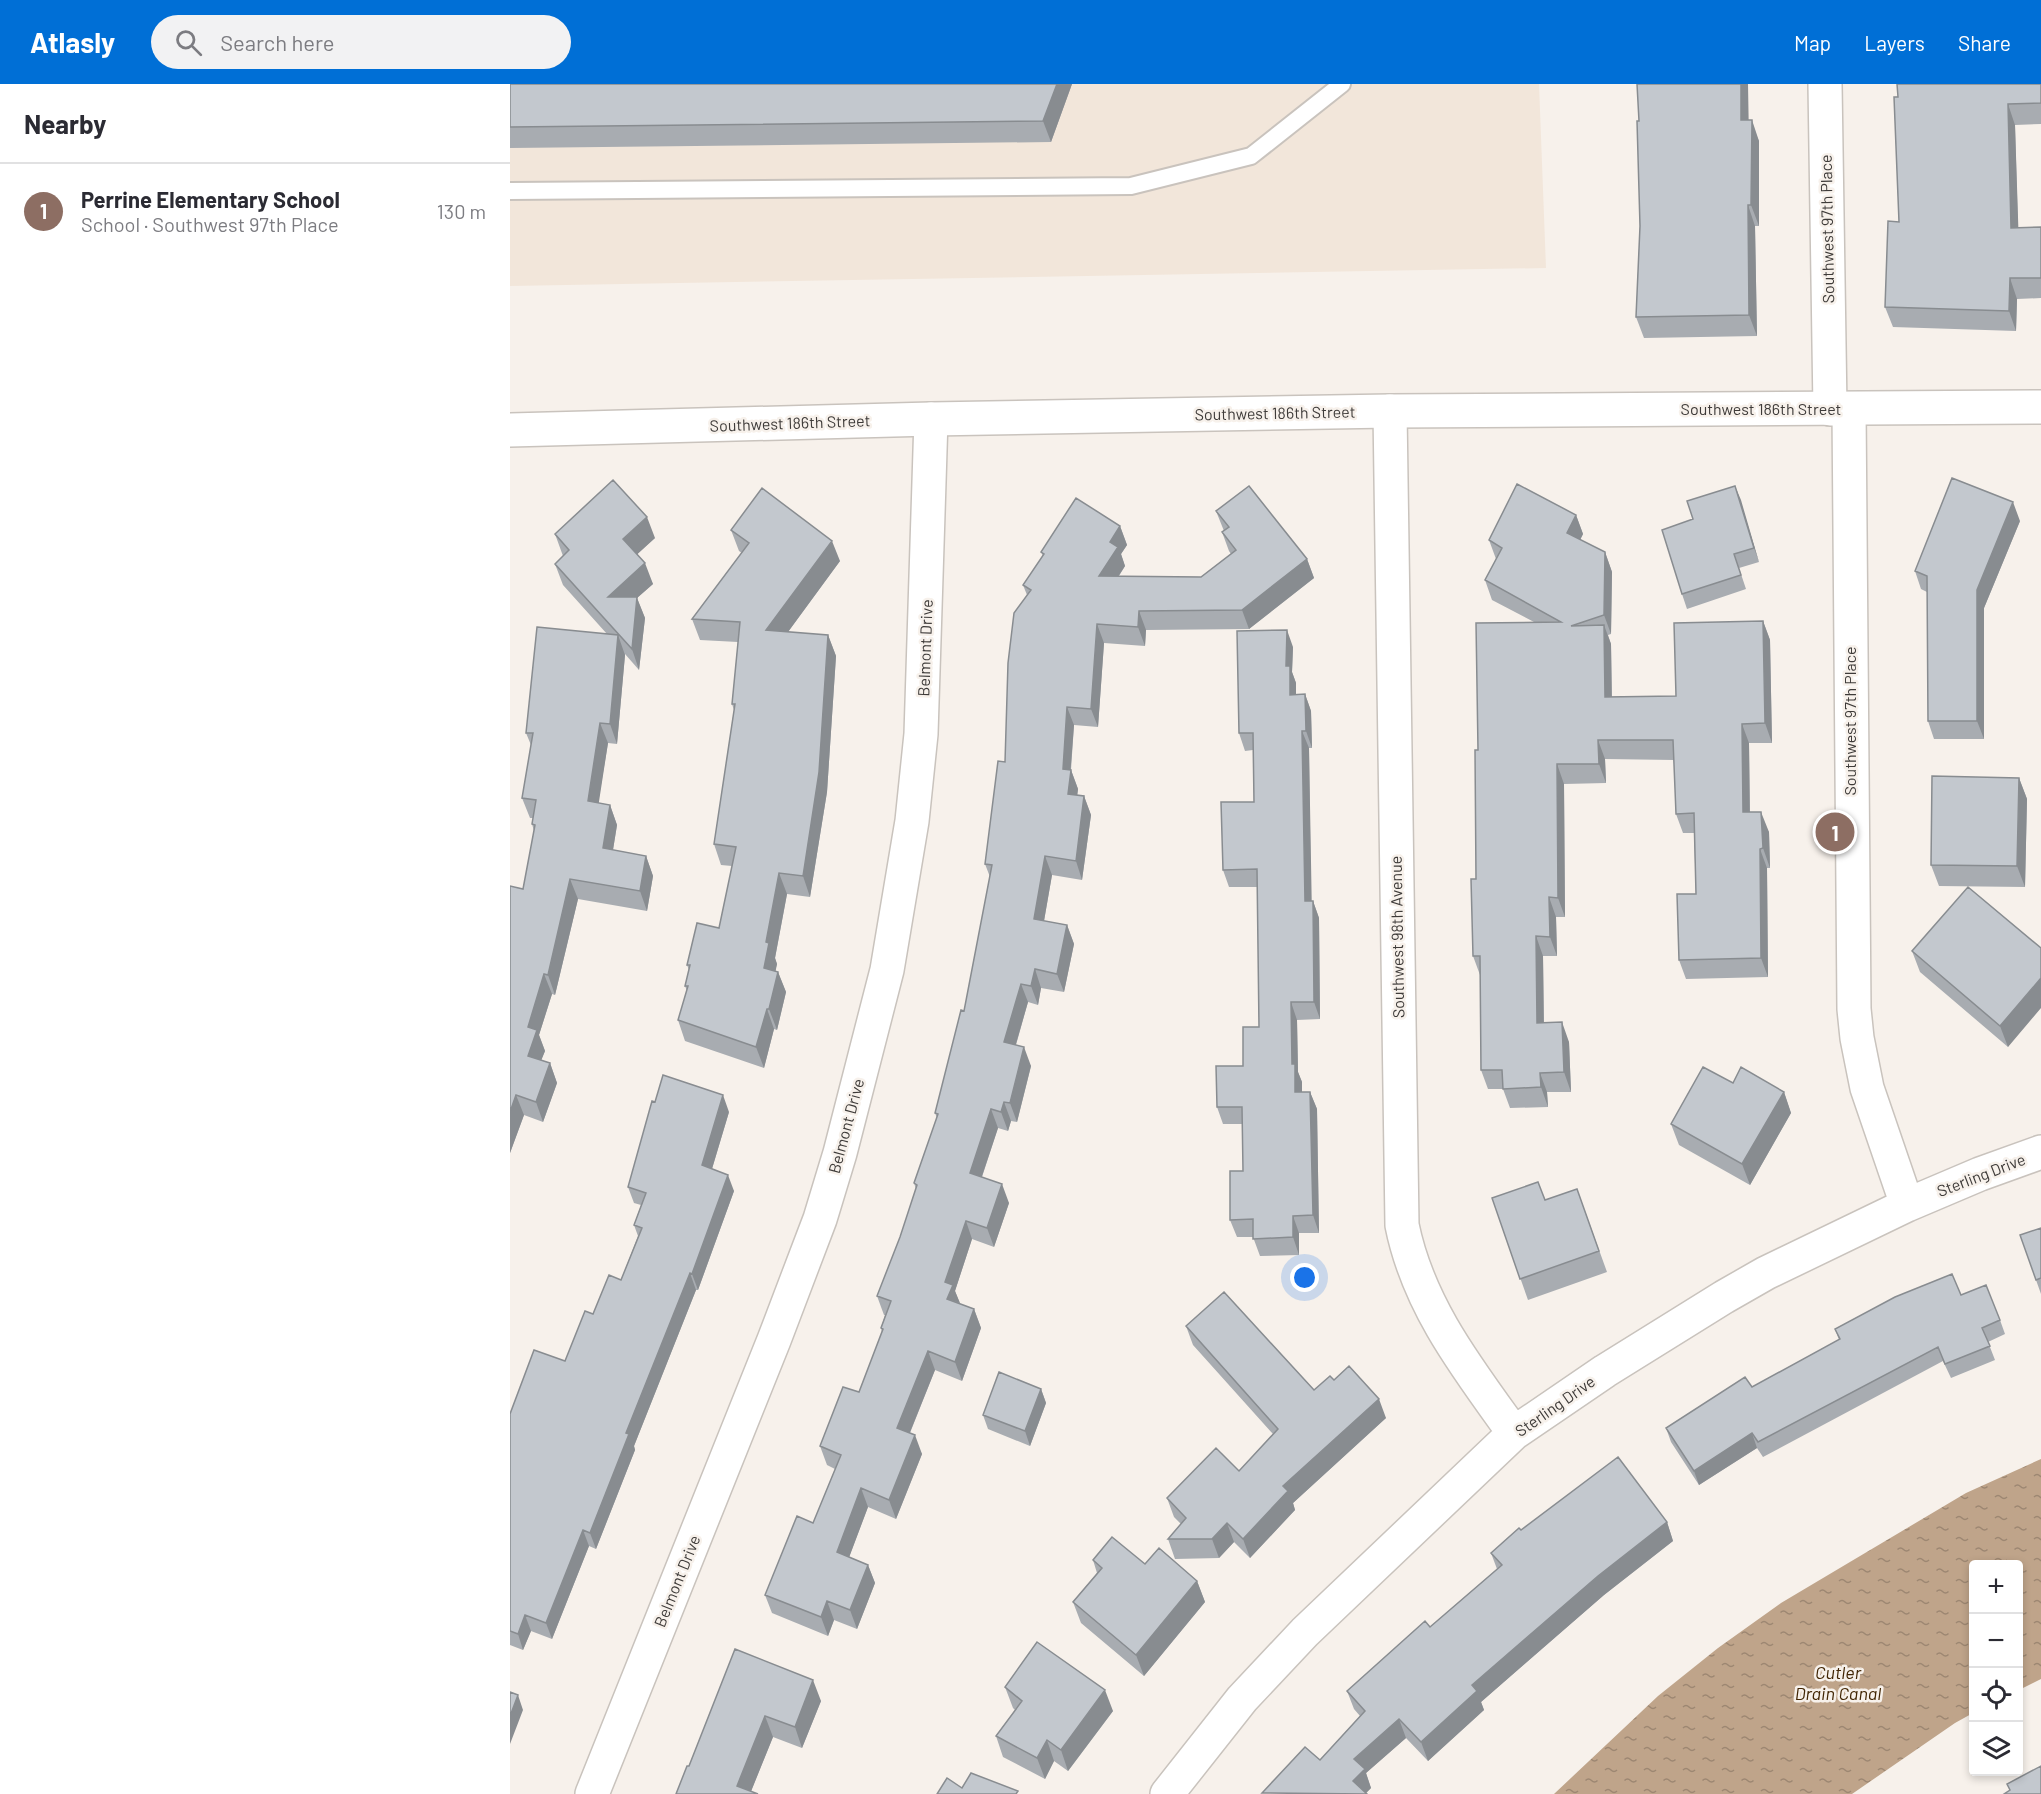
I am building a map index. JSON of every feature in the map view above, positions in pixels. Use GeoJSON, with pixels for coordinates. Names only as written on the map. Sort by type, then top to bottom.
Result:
{"type":"FeatureCollection","features":[{"type":"Feature","properties":{"kind":"street","name":"Southwest 97th Place"},"geometry":{"type":"LineString","coordinates":[[1825,84],[1839,409],[1854,1009],[1867,1088],[1907,1205]]}},
{"type":"Feature","properties":{"kind":"street","name":"Southwest 186th Street"},"geometry":{"type":"LineString","coordinates":[[510,430],[931,419],[1390,411],[2041,407]]}},
{"type":"Feature","properties":{"kind":"street","name":"Southwest 98th Avenue"},"geometry":{"type":"LineString","coordinates":[[1390,411],[1402,1225],[1411,1264],[1433,1312],[1457,1354],[1514,1433]]}},
{"type":"Feature","properties":{"kind":"street","name":"Belmont Drive"},"geometry":{"type":"LineString","coordinates":[[592,1794],[820,1219],[840,1153],[887,970],[912,821],[921,734],[931,419]]}},
{"type":"Feature","properties":{"kind":"street","name":"Sterling Drive"},"geometry":{"type":"LineString","coordinates":[[1167,1794],[1242,1699],[1305,1632],[1514,1433],[1605,1371],[1724,1297],[1824,1244],[1907,1205],[1980,1174],[2041,1152]]}},
{"type":"Feature","properties":{"kind":"lane"},"geometry":{"type":"LineString","coordinates":[[510,191],[1131,186],[1251,156],[1342,84]]}},
{"type":"Feature","properties":{"kind":"shaded area"},"geometry":{"type":"Polygon","coordinates":[[[510,84],[1539,84],[1546,268],[510,286],[510,84]]]}},
{"type":"Feature","properties":{"kind":"water","name":"Cutler Drain Canal"},"geometry":{"type":"Polygon","coordinates":[[[2041,1459],[2041,1679],[2023,1688],[2023,1560],[1969,1560],[1969,1715],[1852,1794],[1554,1794],[1658,1696],[1718,1648],[1781,1603],[1966,1493],[2041,1459]]]}},
{"type":"Feature","properties":{"kind":"building"},"geometry":{"type":"Polygon","coordinates":[[[510,84],[1057,84],[1043,121],[510,127],[510,84]]]}},
{"type":"Feature","properties":{"kind":"building"},"geometry":{"type":"Polygon","coordinates":[[[1637,84],[1741,84],[1741,120],[1752,120],[1751,205],[1748,205],[1749,315],[1636,317],[1640,226],[1637,84]]]}},
{"type":"Feature","properties":{"kind":"building"},"geometry":{"type":"Polygon","coordinates":[[[1897,84],[2041,84],[2041,103],[2008,104],[2011,228],[2041,227],[2041,278],[2010,278],[2009,311],[1885,307],[1888,221],[1899,222],[1894,97],[1898,97],[1897,84]]]}},
{"type":"Feature","properties":{"kind":"building"},"geometry":{"type":"Polygon","coordinates":[[[1952,478],[2013,502],[1977,590],[1977,721],[1928,721],[1927,576],[1915,571],[1952,478]]]}},
{"type":"Feature","properties":{"kind":"building"},"geometry":{"type":"Polygon","coordinates":[[[613,480],[647,517],[623,539],[645,563],[608,597],[637,597],[632,649],[555,564],[569,550],[555,534],[613,480]]]}},
{"type":"Feature","properties":{"kind":"building"},"geometry":{"type":"Polygon","coordinates":[[[1517,484],[1576,515],[1567,533],[1605,552],[1604,615],[1571,626],[1604,625],[1605,697],[1676,696],[1674,623],[1763,621],[1765,723],[1742,724],[1743,812],[1761,812],[1763,848],[1760,849],[1761,958],[1679,960],[1677,894],[1696,894],[1694,813],[1676,814],[1673,740],[1598,740],[1599,764],[1557,764],[1558,898],[1549,897],[1550,937],[1536,936],[1537,1023],[1562,1022],[1564,1072],[1540,1073],[1541,1087],[1503,1089],[1502,1070],[1481,1070],[1480,956],[1473,956],[1471,879],[1476,879],[1475,750],[1478,750],[1476,623],[1561,622],[1485,580],[1502,548],[1489,540],[1517,484]]]}},
{"type":"Feature","properties":{"kind":"building"},"geometry":{"type":"Polygon","coordinates":[[[1249,486],[1307,559],[1242,610],[1139,611],[1138,627],[1097,624],[1091,709],[1067,707],[1063,769],[1071,770],[1068,794],[1084,796],[1076,861],[1045,856],[1034,919],[1067,925],[1057,974],[1035,969],[1031,986],[1021,984],[1004,1042],[1024,1047],[1010,1103],[1004,1102],[1001,1112],[991,1109],[970,1173],[1002,1184],[987,1228],[966,1221],[945,1282],[953,1285],[947,1299],[974,1309],[955,1362],[928,1351],[897,1428],[915,1435],[889,1500],[861,1488],[837,1552],[868,1565],[850,1610],[827,1601],[821,1617],[765,1595],[797,1516],[813,1523],[841,1455],[820,1446],[843,1387],[859,1392],[891,1301],[877,1296],[900,1237],[917,1185],[914,1183],[938,1114],[935,1113],[961,1010],[964,1011],[992,865],[985,864],[998,761],[1005,762],[1008,663],[1014,613],[1031,590],[1023,585],[1044,554],[1041,552],[1076,498],[1120,526],[1110,542],[1118,547],[1099,576],[1201,577],[1236,550],[1222,532],[1229,527],[1216,511],[1249,486]]]}},
{"type":"Feature","properties":{"kind":"building"},"geometry":{"type":"Polygon","coordinates":[[[1735,486],[1754,548],[1734,554],[1741,575],[1682,594],[1662,530],[1693,519],[1687,501],[1735,486]]]}},
{"type":"Feature","properties":{"kind":"building"},"geometry":{"type":"Polygon","coordinates":[[[762,488],[832,541],[766,630],[828,635],[819,772],[803,876],[779,873],[766,942],[769,943],[764,968],[778,972],[756,1047],[678,1020],[688,986],[685,986],[690,965],[687,965],[697,923],[719,928],[736,847],[714,844],[735,704],[732,704],[740,622],[692,619],[749,543],[731,530],[762,488]]]}},
{"type":"Feature","properties":{"kind":"building"},"geometry":{"type":"Polygon","coordinates":[[[537,627],[618,635],[610,724],[600,723],[588,801],[610,805],[603,848],[646,856],[640,891],[570,879],[548,975],[544,974],[528,1027],[537,1030],[528,1056],[550,1063],[536,1102],[516,1095],[510,1112],[510,886],[523,889],[535,825],[532,824],[536,800],[522,798],[533,733],[526,733],[537,627]]]}},
{"type":"Feature","properties":{"kind":"building"},"geometry":{"type":"Polygon","coordinates":[[[1287,630],[1286,666],[1290,666],[1290,695],[1305,694],[1306,731],[1302,731],[1305,901],[1313,901],[1314,1002],[1291,1002],[1295,1092],[1310,1092],[1313,1215],[1293,1216],[1293,1237],[1253,1239],[1253,1219],[1230,1220],[1230,1171],[1243,1171],[1242,1107],[1217,1107],[1216,1066],[1243,1066],[1243,1027],[1259,1027],[1257,869],[1223,870],[1221,802],[1254,802],[1253,733],[1239,733],[1237,631],[1287,630]]]}},
{"type":"Feature","properties":{"kind":"building"},"geometry":{"type":"Polygon","coordinates":[[[1932,776],[2019,778],[2017,866],[1931,865],[1932,776]]]}},
{"type":"Feature","properties":{"kind":"building"},"geometry":{"type":"Polygon","coordinates":[[[1968,887],[2041,948],[2041,978],[2000,1026],[1912,951],[1968,887]]]}},
{"type":"Feature","properties":{"kind":"building"},"geometry":{"type":"Polygon","coordinates":[[[1703,1067],[1733,1083],[1741,1067],[1784,1092],[1742,1164],[1671,1124],[1703,1067]]]}},
{"type":"Feature","properties":{"kind":"building"},"geometry":{"type":"Polygon","coordinates":[[[663,1075],[723,1095],[702,1165],[728,1175],[692,1274],[690,1273],[626,1433],[629,1434],[590,1533],[583,1530],[546,1623],[525,1615],[518,1634],[510,1631],[510,1414],[534,1350],[565,1361],[585,1311],[593,1314],[609,1275],[621,1280],[642,1228],[634,1225],[646,1193],[628,1187],[652,1101],[655,1102],[663,1075]]]}},
{"type":"Feature","properties":{"kind":"building"},"geometry":{"type":"Polygon","coordinates":[[[1538,1182],[1545,1200],[1577,1189],[1599,1251],[1520,1279],[1492,1198],[1538,1182]]]}},
{"type":"Feature","properties":{"kind":"building"},"geometry":{"type":"Polygon","coordinates":[[[2041,1228],[2041,1278],[2036,1280],[2020,1235],[2041,1228]]]}},
{"type":"Feature","properties":{"kind":"building"},"geometry":{"type":"Polygon","coordinates":[[[1952,1274],[1961,1295],[1986,1285],[2000,1320],[1982,1328],[1990,1346],[1945,1364],[1938,1347],[1758,1442],[1752,1433],[1694,1471],[1666,1428],[1745,1377],[1752,1387],[1840,1339],[1835,1329],[1895,1297],[1952,1274]]]}},
{"type":"Feature","properties":{"kind":"building"},"geometry":{"type":"Polygon","coordinates":[[[1224,1292],[1314,1390],[1330,1376],[1334,1380],[1349,1366],[1379,1399],[1283,1486],[1288,1491],[1243,1539],[1227,1523],[1212,1539],[1168,1539],[1186,1518],[1167,1498],[1216,1448],[1239,1471],[1278,1429],[1186,1326],[1224,1292]]]}},
{"type":"Feature","properties":{"kind":"building"},"geometry":{"type":"Polygon","coordinates":[[[999,1372],[1041,1389],[1025,1431],[983,1415],[999,1372]]]}},
{"type":"Feature","properties":{"kind":"building"},"geometry":{"type":"Polygon","coordinates":[[[1618,1457],[1667,1522],[1598,1576],[1472,1685],[1477,1691],[1421,1742],[1399,1719],[1354,1759],[1365,1769],[1353,1781],[1367,1794],[1262,1793],[1305,1747],[1320,1760],[1365,1711],[1347,1691],[1425,1621],[1430,1627],[1502,1565],[1491,1553],[1519,1528],[1521,1530],[1618,1457]]]}},
{"type":"Feature","properties":{"kind":"building"},"geometry":{"type":"Polygon","coordinates":[[[1112,1537],[1145,1564],[1159,1548],[1197,1581],[1136,1655],[1073,1602],[1102,1568],[1093,1560],[1112,1537]]]}},
{"type":"Feature","properties":{"kind":"building"},"geometry":{"type":"Polygon","coordinates":[[[1037,1642],[1105,1690],[1061,1750],[1047,1740],[1037,1758],[996,1736],[1022,1701],[1005,1687],[1037,1642]]]}},
{"type":"Feature","properties":{"kind":"building"},"geometry":{"type":"Polygon","coordinates":[[[735,1649],[813,1680],[795,1727],[765,1716],[737,1786],[758,1794],[676,1794],[687,1766],[689,1766],[735,1649]]]}},
{"type":"Feature","properties":{"kind":"building"},"geometry":{"type":"Polygon","coordinates":[[[510,1692],[518,1695],[510,1716],[510,1692]]]}},
{"type":"Feature","properties":{"kind":"building"},"geometry":{"type":"Polygon","coordinates":[[[2041,1766],[2041,1794],[2004,1794],[2010,1790],[2007,1784],[2041,1766]]]}},
{"type":"Feature","properties":{"kind":"building"},"geometry":{"type":"Polygon","coordinates":[[[971,1773],[1018,1791],[1016,1794],[937,1794],[947,1778],[962,1788],[971,1773]]]}},
{"type":"Feature","properties":{"kind":"place","name":"Perrine Elementary School"},"geometry":{"type":"Point","coordinates":[1835,832]}}]}
